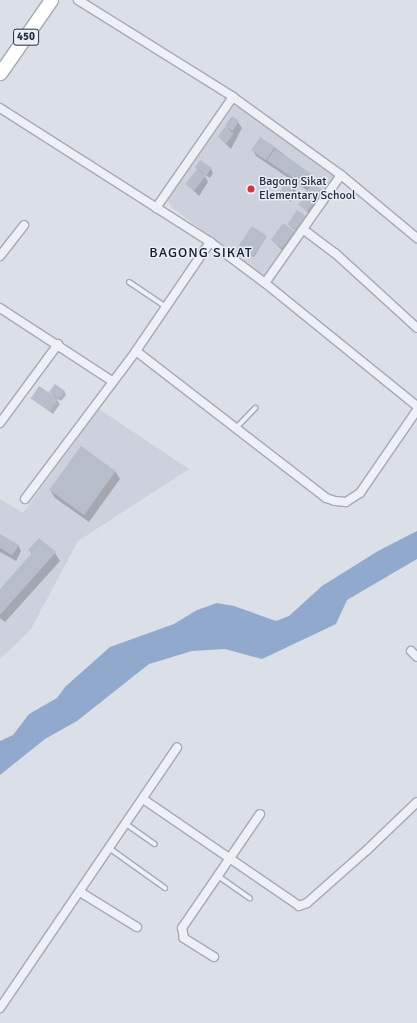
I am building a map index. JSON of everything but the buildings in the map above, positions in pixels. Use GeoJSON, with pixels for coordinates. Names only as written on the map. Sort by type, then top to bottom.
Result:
{"type":"FeatureCollection","features":[{"type":"Feature","properties":{"kind":"main road","name":"450"},"geometry":{"type":"LineString","coordinates":[[0,73],[51,0]]}},
{"type":"Feature","properties":{"kind":"street"},"geometry":{"type":"LineString","coordinates":[[78,0],[233,97],[341,176],[417,238]]}},
{"type":"Feature","properties":{"kind":"street"},"geometry":{"type":"LineString","coordinates":[[156,208],[233,97]]}},
{"type":"Feature","properties":{"kind":"street"},"geometry":{"type":"LineString","coordinates":[[0,108],[210,242],[265,283],[417,406]]}},
{"type":"Feature","properties":{"kind":"street"},"geometry":{"type":"LineString","coordinates":[[265,283],[341,176]]}},
{"type":"Feature","properties":{"kind":"street"},"geometry":{"type":"LineString","coordinates":[[0,256],[24,225]]}},
{"type":"Feature","properties":{"kind":"street"},"geometry":{"type":"LineString","coordinates":[[304,230],[335,253],[417,328]]}},
{"type":"Feature","properties":{"kind":"street"},"geometry":{"type":"LineString","coordinates":[[25,499],[136,351],[210,242]]}},
{"type":"Feature","properties":{"kind":"street"},"geometry":{"type":"LineString","coordinates":[[0,308],[58,344],[112,381]]}},
{"type":"Feature","properties":{"kind":"street"},"geometry":{"type":"LineString","coordinates":[[0,423],[58,344]]}},
{"type":"Feature","properties":{"kind":"street"},"geometry":{"type":"LineString","coordinates":[[136,351],[326,498],[346,502],[360,493],[417,410]]}},
{"type":"Feature","properties":{"kind":"street"},"geometry":{"type":"LineString","coordinates":[[411,650],[417,657]]}},
{"type":"Feature","properties":{"kind":"street"},"geometry":{"type":"LineString","coordinates":[[0,1008],[177,748]]}},
{"type":"Feature","properties":{"kind":"street"},"geometry":{"type":"LineString","coordinates":[[142,799],[228,860],[299,906],[303,905],[382,837],[417,802]]}},
{"type":"Feature","properties":{"kind":"street"},"geometry":{"type":"LineString","coordinates":[[214,957],[184,938],[182,928],[260,814]]}},
{"type":"Feature","properties":{"kind":"street"},"geometry":{"type":"LineString","coordinates":[[80,892],[137,927]]}},
{"type":"Feature","properties":{"kind":"lane"},"geometry":{"type":"LineString","coordinates":[[129,282],[167,307]]}},
{"type":"Feature","properties":{"kind":"lane"},"geometry":{"type":"LineString","coordinates":[[236,428],[255,408]]}},
{"type":"Feature","properties":{"kind":"lane"},"geometry":{"type":"LineString","coordinates":[[126,824],[155,844]]}},
{"type":"Feature","properties":{"kind":"lane"},"geometry":{"type":"LineString","coordinates":[[110,848],[165,888]]}},
{"type":"Feature","properties":{"kind":"lane"},"geometry":{"type":"LineString","coordinates":[[217,876],[250,898]]}},
{"type":"Feature","properties":{"kind":"shaded area","name":"Bagong Sikat Elementary School"},"geometry":{"type":"Polygon","coordinates":[[[239,105],[335,175],[335,179],[267,275],[261,275],[170,206],[168,199],[234,106],[239,105]]]}},
{"type":"Feature","properties":{"kind":"shaded area"},"geometry":{"type":"Polygon","coordinates":[[[99,409],[189,469],[78,541],[31,629],[0,659],[0,499],[23,513],[99,409]]]}},
{"type":"Feature","properties":{"kind":"water"},"geometry":{"type":"Polygon","coordinates":[[[417,531],[417,559],[347,600],[336,624],[262,659],[225,649],[192,651],[149,664],[77,721],[45,739],[0,775],[0,741],[13,735],[29,714],[57,698],[65,687],[110,647],[174,624],[197,610],[217,603],[234,606],[276,621],[289,616],[322,586],[378,551],[417,531]]]}},
{"type":"Feature","properties":{"kind":"place","name":"Bagong Sikat Elementary School"},"geometry":{"type":"Point","coordinates":[251,189]}},
{"type":"Feature","properties":{"kind":"district","name":"BAGONG SIKAT"},"geometry":{"type":"Point","coordinates":[201,253]}}]}
